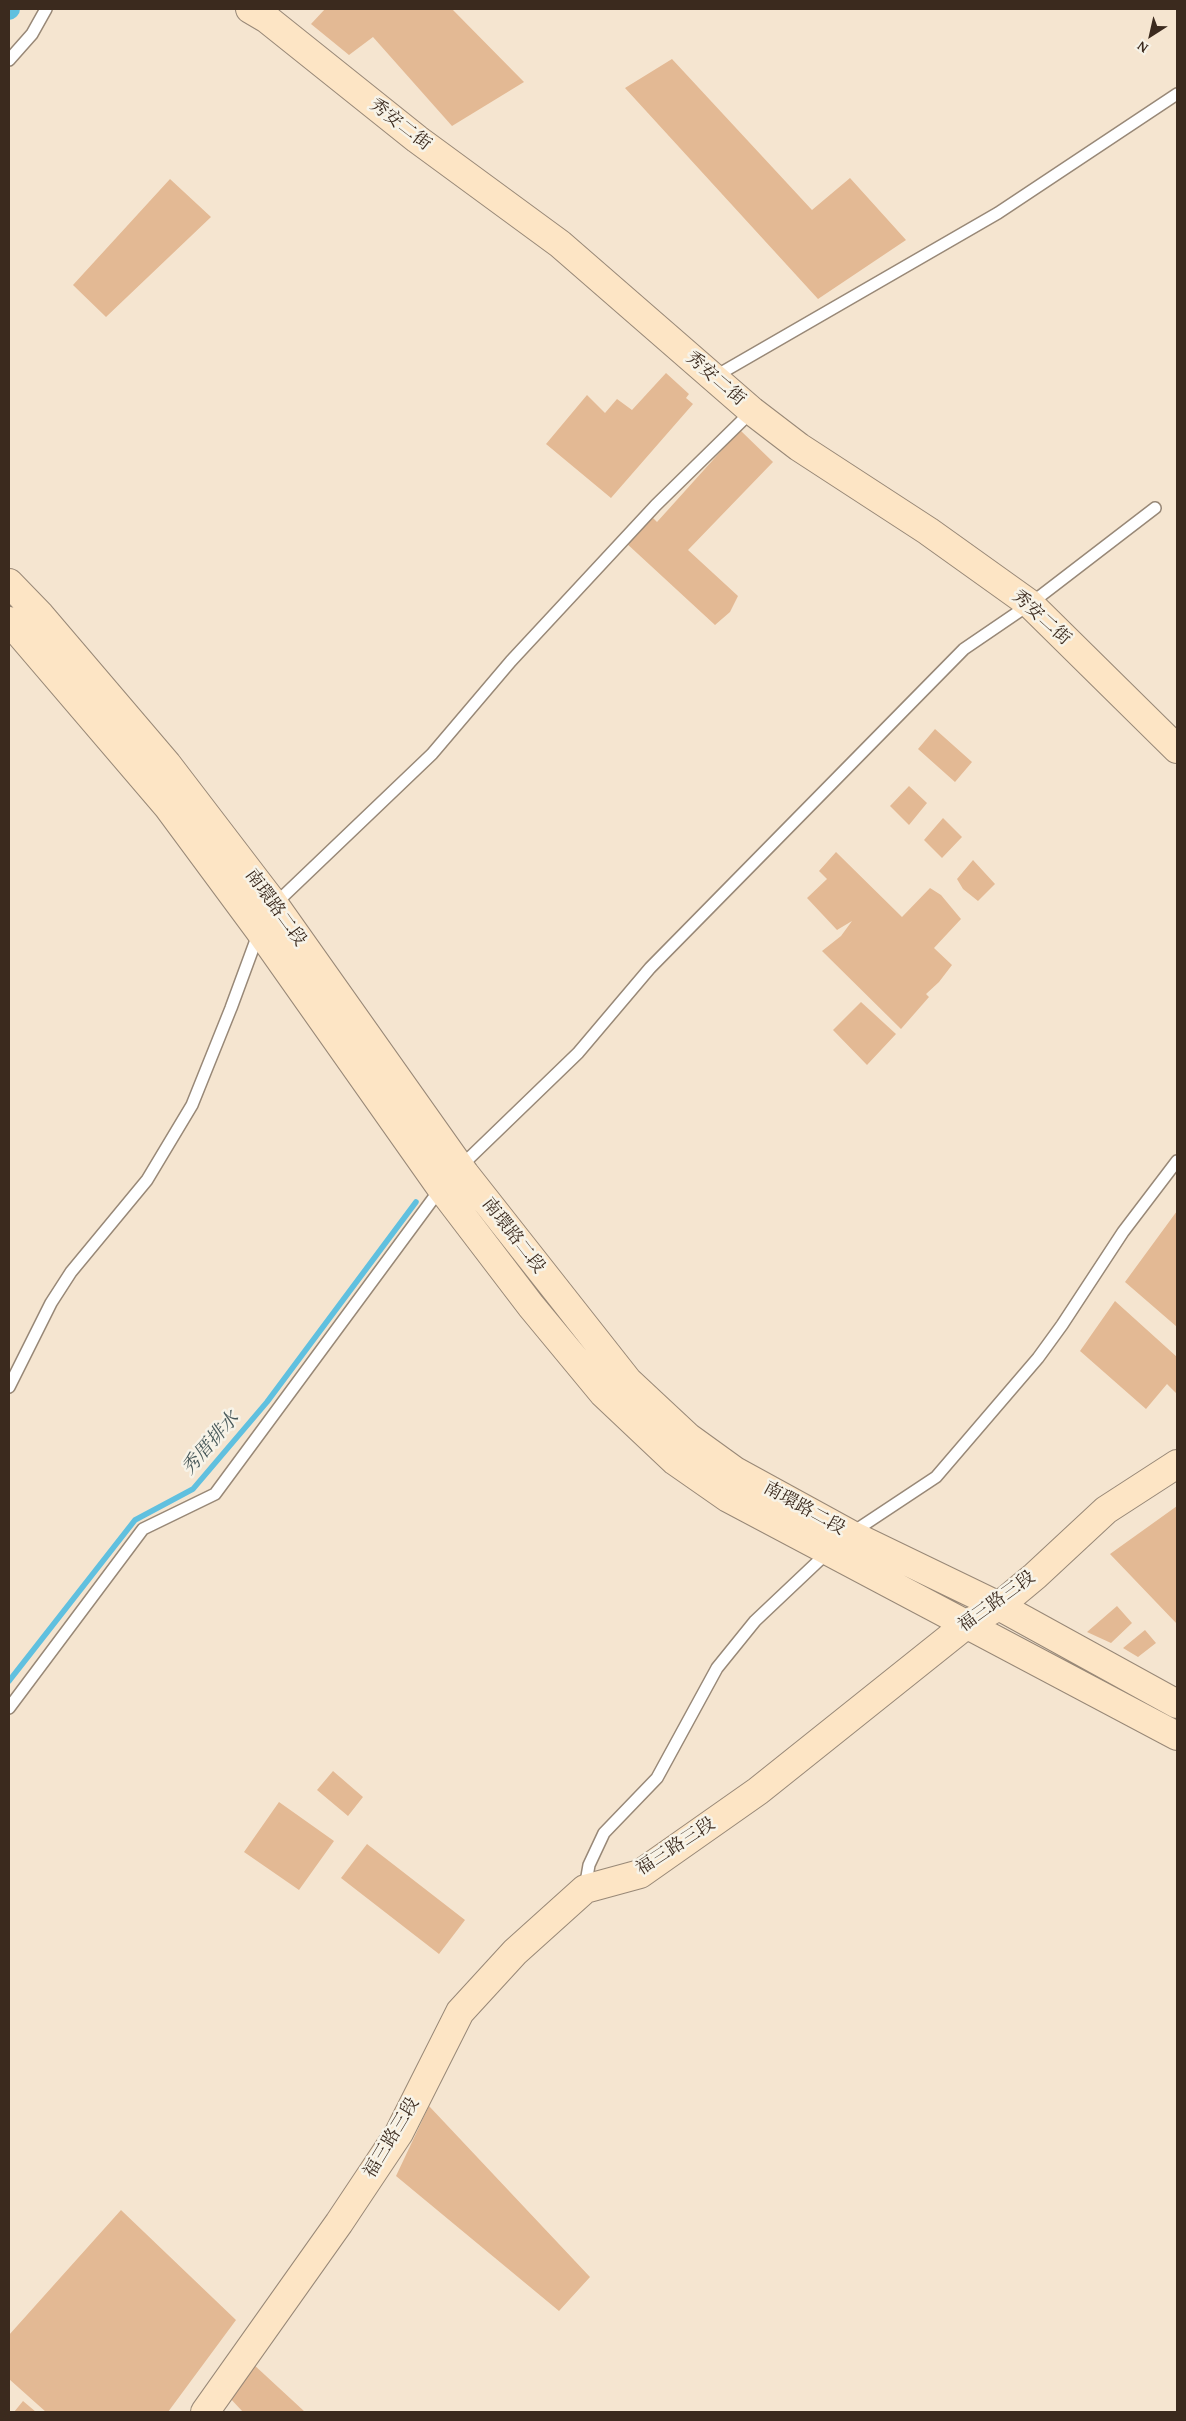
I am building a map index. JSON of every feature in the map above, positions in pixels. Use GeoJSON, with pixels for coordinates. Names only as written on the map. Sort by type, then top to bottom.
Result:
{"type":"FeatureCollection","features":[{"type":"Feature","properties":{"kind":"street","name":"秀安二街"},"geometry":{"type":"LineString","coordinates":[[265,12],[417,139],[560,244],[752,411],[799,447],[928,531],[1030,604],[1177,749]]}},
{"type":"Feature","properties":{"kind":"street","name":"南環路二段"},"geometry":{"type":"LineString","coordinates":[[9,582],[40,615],[167,764],[267,917],[451,1177],[531,1306],[603,1393],[675,1461],[728,1498],[1177,1736]]}},
{"type":"Feature","properties":{"kind":"street","name":"南環路二段"},"geometry":{"type":"LineString","coordinates":[[9,621],[168,807],[267,917]]}},
{"type":"Feature","properties":{"kind":"street","name":"南環路二段"},"geometry":{"type":"LineString","coordinates":[[451,1177],[628,1381],[688,1437],[735,1471],[850,1534],[999,1606],[1177,1704]]}},
{"type":"Feature","properties":{"kind":"street","name":"福三路三段"},"geometry":{"type":"LineString","coordinates":[[204,2412],[339,2223],[399,2133],[460,2012],[516,1952],[585,1889],[640,1874],[758,1791],[967,1624],[999,1606],[1035,1576],[1106,1510],[1177,1464]]}},
{"type":"Feature","properties":{"kind":"lane"},"geometry":{"type":"LineString","coordinates":[[9,60],[32,34],[46,9]]}},
{"type":"Feature","properties":{"kind":"lane"},"geometry":{"type":"LineString","coordinates":[[713,377],[998,212],[1177,94]]}},
{"type":"Feature","properties":{"kind":"lane"},"geometry":{"type":"LineString","coordinates":[[9,1387],[52,1303],[71,1272],[147,1180],[192,1105],[267,917],[294,888],[432,754],[511,661],[656,505],[752,411]]}},
{"type":"Feature","properties":{"kind":"lane"},"geometry":{"type":"LineString","coordinates":[[9,1708],[143,1529],[215,1494],[451,1177],[578,1053],[650,968],[964,649],[1030,604],[1155,508]]}},
{"type":"Feature","properties":{"kind":"lane"},"geometry":{"type":"LineString","coordinates":[[585,1889],[589,1865],[604,1833],[656,1778],[717,1668],[755,1621],[828,1552],[850,1534],[936,1477],[1038,1358],[1123,1232],[1177,1162]]}},
{"type":"Feature","properties":{"kind":"building"},"geometry":{"type":"Polygon","coordinates":[[[325,9],[452,9],[524,82],[452,126],[373,37],[349,55],[311,24],[325,9]]]}},
{"type":"Feature","properties":{"kind":"building"},"geometry":{"type":"Polygon","coordinates":[[[672,59],[812,210],[850,178],[906,240],[818,299],[625,88],[672,59]]]}},
{"type":"Feature","properties":{"kind":"building"},"geometry":{"type":"Polygon","coordinates":[[[170,179],[211,217],[106,317],[73,285],[170,179]]]}},
{"type":"Feature","properties":{"kind":"building"},"geometry":{"type":"Polygon","coordinates":[[[666,373],[689,394],[686,398],[693,404],[611,498],[546,444],[587,395],[605,413],[617,399],[632,410],[666,373]]]}},
{"type":"Feature","properties":{"kind":"building"},"geometry":{"type":"Polygon","coordinates":[[[740,430],[773,462],[688,550],[738,596],[730,612],[715,625],[625,542],[653,518],[657,522],[740,430]]]}},
{"type":"Feature","properties":{"kind":"building"},"geometry":{"type":"Polygon","coordinates":[[[935,729],[972,762],[955,782],[918,749],[935,729]]]}},
{"type":"Feature","properties":{"kind":"building"},"geometry":{"type":"Polygon","coordinates":[[[909,786],[927,803],[909,825],[890,806],[909,786]]]}},
{"type":"Feature","properties":{"kind":"building"},"geometry":{"type":"Polygon","coordinates":[[[943,818],[962,837],[942,858],[924,840],[943,818]]]}},
{"type":"Feature","properties":{"kind":"building"},"geometry":{"type":"Polygon","coordinates":[[[836,852],[902,917],[930,888],[941,895],[961,919],[934,948],[952,965],[939,982],[926,994],[929,997],[901,1029],[822,951],[841,936],[852,921],[837,930],[807,898],[827,879],[819,871],[836,852]]]}},
{"type":"Feature","properties":{"kind":"building"},"geometry":{"type":"Polygon","coordinates":[[[973,860],[995,884],[978,901],[963,889],[957,879],[973,860]]]}},
{"type":"Feature","properties":{"kind":"building"},"geometry":{"type":"Polygon","coordinates":[[[861,1002],[896,1034],[867,1065],[833,1030],[861,1002]]]}},
{"type":"Feature","properties":{"kind":"building"},"geometry":{"type":"Polygon","coordinates":[[[1177,1211],[1177,1327],[1125,1282],[1177,1211]]]}},
{"type":"Feature","properties":{"kind":"building"},"geometry":{"type":"Polygon","coordinates":[[[1115,1301],[1177,1357],[1177,1394],[1167,1384],[1146,1409],[1080,1351],[1115,1301]]]}},
{"type":"Feature","properties":{"kind":"building"},"geometry":{"type":"Polygon","coordinates":[[[1177,1506],[1177,1624],[1110,1554],[1177,1506]]]}},
{"type":"Feature","properties":{"kind":"building"},"geometry":{"type":"Polygon","coordinates":[[[1117,1606],[1132,1623],[1111,1643],[1087,1632],[1117,1606]]]}},
{"type":"Feature","properties":{"kind":"building"},"geometry":{"type":"Polygon","coordinates":[[[1145,1630],[1156,1643],[1138,1657],[1123,1648],[1145,1630]]]}},
{"type":"Feature","properties":{"kind":"building"},"geometry":{"type":"Polygon","coordinates":[[[333,1771],[363,1797],[348,1816],[317,1790],[333,1771]]]}},
{"type":"Feature","properties":{"kind":"building"},"geometry":{"type":"Polygon","coordinates":[[[279,1802],[334,1841],[299,1890],[244,1852],[279,1802]]]}},
{"type":"Feature","properties":{"kind":"building"},"geometry":{"type":"Polygon","coordinates":[[[367,1844],[465,1920],[439,1954],[341,1878],[367,1844]]]}},
{"type":"Feature","properties":{"kind":"building"},"geometry":{"type":"Polygon","coordinates":[[[429,2106],[590,2277],[559,2311],[396,2176],[429,2106]]]}},
{"type":"Feature","properties":{"kind":"building"},"geometry":{"type":"Polygon","coordinates":[[[121,2210],[236,2320],[168,2412],[46,2412],[9,2379],[9,2335],[121,2210]]]}},
{"type":"Feature","properties":{"kind":"building"},"geometry":{"type":"Polygon","coordinates":[[[252,2363],[305,2412],[243,2412],[228,2396],[252,2363]]]}},
{"type":"Feature","properties":{"kind":"building"},"geometry":{"type":"Polygon","coordinates":[[[23,2401],[36,2412],[14,2412],[23,2401]]]}},
{"type":"Feature","properties":{"kind":"waterway","name":"秀厝排水"},"geometry":{"type":"LineString","coordinates":[[9,1681],[135,1520],[193,1489],[267,1402],[416,1202]]}}]}
